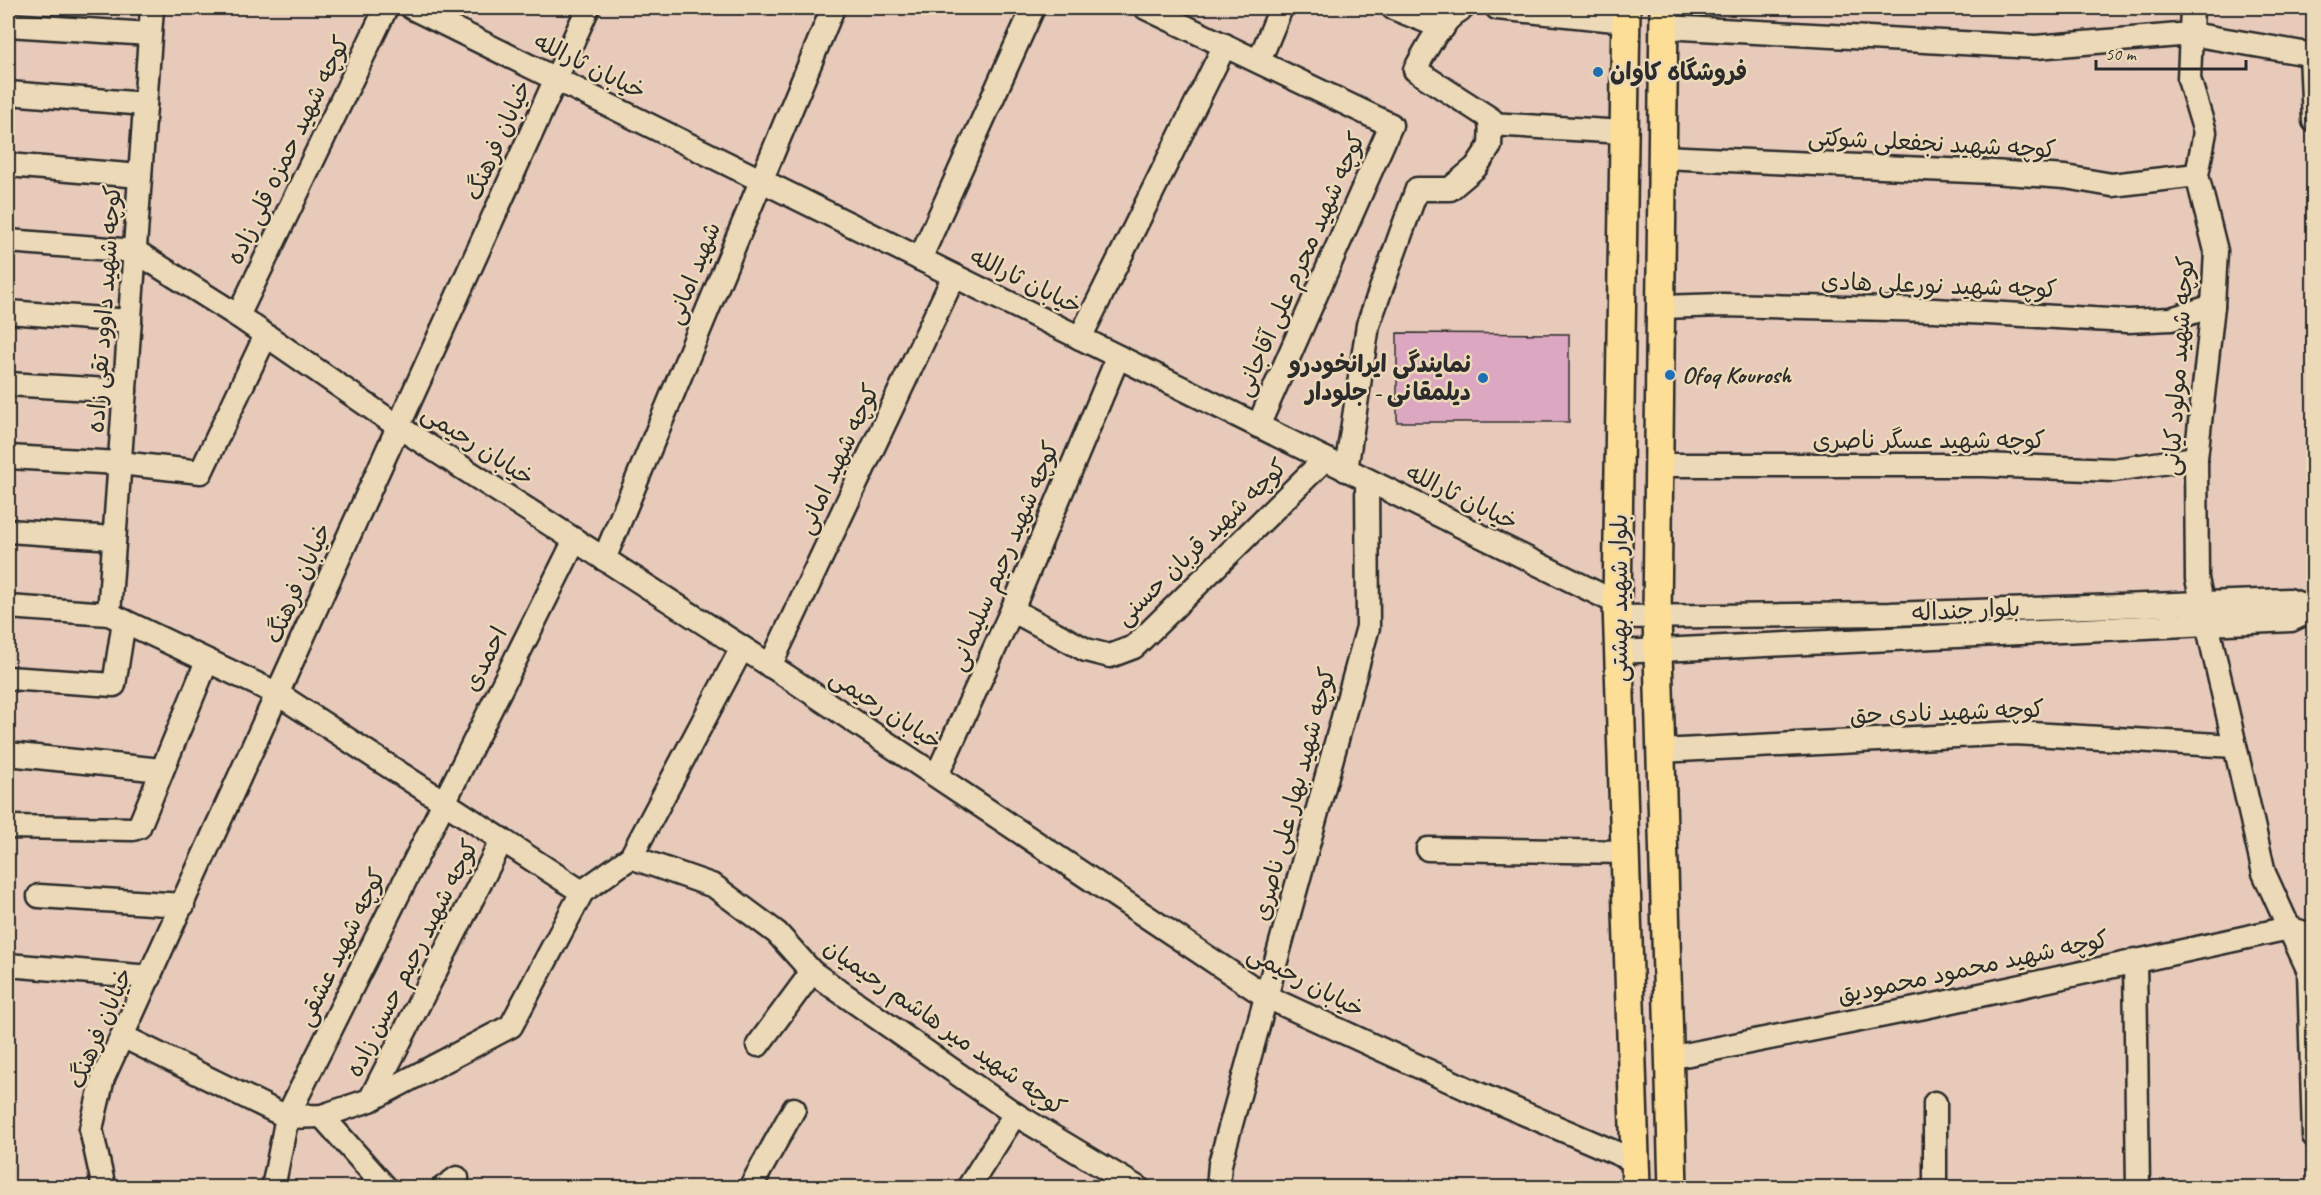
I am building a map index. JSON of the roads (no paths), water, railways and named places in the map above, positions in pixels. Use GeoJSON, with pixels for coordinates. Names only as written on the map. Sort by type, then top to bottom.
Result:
{"type":"FeatureCollection","features":[{"type":"Feature","properties":{"kind":"main road","name":"بلوار شهید بهشتی"},"geometry":{"type":"LineString","coordinates":[[1625,14],[1617,610],[1636,1188]]}},
{"type":"Feature","properties":{"kind":"main road","name":"بلوار شهید بهشتی"},"geometry":{"type":"LineString","coordinates":[[1664,17],[1657,617],[1672,1188]]}},
{"type":"Feature","properties":{"kind":"street","name":"کوچه شهید داوود تقی زاده"},"geometry":{"type":"LineString","coordinates":[[8,678],[114,685],[116,618],[114,538],[152,8]]}},
{"type":"Feature","properties":{"kind":"street","name":"کوچه شهید حمزه قلی زاده"},"geometry":{"type":"LineString","coordinates":[[238,316],[386,8]]}},
{"type":"Feature","properties":{"kind":"street","name":"خیابان ثارالله"},"geometry":{"type":"LineString","coordinates":[[412,8],[1325,459],[1617,610]]}},
{"type":"Feature","properties":{"kind":"street","name":"خیابان فرهنگ"},"geometry":{"type":"LineString","coordinates":[[104,1188],[91,1129],[103,1078],[124,1037],[588,8]]}},
{"type":"Feature","properties":{"kind":"street","name":"شهید امانی"},"geometry":{"type":"LineString","coordinates":[[604,559],[833,8]]}},
{"type":"Feature","properties":{"kind":"street"},"geometry":{"type":"LineString","coordinates":[[920,259],[1033,8]]}},
{"type":"Feature","properties":{"kind":"street"},"geometry":{"type":"LineString","coordinates":[[1146,8],[1259,62],[1281,8]]}},
{"type":"Feature","properties":{"kind":"street"},"geometry":{"type":"LineString","coordinates":[[1393,8],[1443,28]]}},
{"type":"Feature","properties":{"kind":"street"},"geometry":{"type":"LineString","coordinates":[[1347,470],[1368,325],[1417,189],[1433,187],[1450,189],[1476,166],[1490,146],[1491,119],[1415,70],[1426,48],[1455,12],[1463,8]]}},
{"type":"Feature","properties":{"kind":"street"},"geometry":{"type":"LineString","coordinates":[[1497,8],[1625,14]]}},
{"type":"Feature","properties":{"kind":"street","name":"کوچه شهید مولود کیانی"},"geometry":{"type":"LineString","coordinates":[[2192,8],[2189,79],[2205,132],[2197,175],[2216,251],[2196,458],[2197,579],[2264,873],[2309,971],[2313,1136]]}},
{"type":"Feature","properties":{"kind":"street"},"geometry":{"type":"LineString","coordinates":[[1664,17],[2036,47],[2191,34],[2312,54],[2313,121]]}},
{"type":"Feature","properties":{"kind":"street"},"geometry":{"type":"LineString","coordinates":[[8,25],[150,34]]}},
{"type":"Feature","properties":{"kind":"street"},"geometry":{"type":"LineString","coordinates":[[1080,338],[1225,45]]}},
{"type":"Feature","properties":{"kind":"street","name":"کوچه شهید محرم علی آقاجانی"},"geometry":{"type":"LineString","coordinates":[[1258,426],[1391,125],[1259,62]]}},
{"type":"Feature","properties":{"kind":"street"},"geometry":{"type":"LineString","coordinates":[[8,93],[145,104]]}},
{"type":"Feature","properties":{"kind":"street"},"geometry":{"type":"LineString","coordinates":[[1490,124],[1624,132]]}},
{"type":"Feature","properties":{"kind":"street","name":"کوچه شهید نجفعلی شوکتی"},"geometry":{"type":"LineString","coordinates":[[1663,157],[2002,173],[2065,177],[2112,184],[2197,175]]}},
{"type":"Feature","properties":{"kind":"street"},"geometry":{"type":"LineString","coordinates":[[8,165],[140,176]]}},
{"type":"Feature","properties":{"kind":"street"},"geometry":{"type":"LineString","coordinates":[[8,241],[135,251]]}},
{"type":"Feature","properties":{"kind":"street","name":"خیابان رحیمی"},"geometry":{"type":"LineString","coordinates":[[135,251],[238,316],[399,427],[936,775],[1267,997],[1472,1091],[1635,1161]]}},
{"type":"Feature","properties":{"kind":"street","name":"کوچه شهید امانی"},"geometry":{"type":"LineString","coordinates":[[770,666],[954,276]]}},
{"type":"Feature","properties":{"kind":"street","name":"کوچه شهید نورعلی هادی"},"geometry":{"type":"LineString","coordinates":[[1661,307],[1723,304],[1934,310],[2128,321],[2171,319],[2212,306]]}},
{"type":"Feature","properties":{"kind":"street"},"geometry":{"type":"LineString","coordinates":[[8,312],[130,321]]}},
{"type":"Feature","properties":{"kind":"street"},"geometry":{"type":"LineString","coordinates":[[8,457],[120,463],[201,472],[266,337]]}},
{"type":"Feature","properties":{"kind":"street","name":"کوچه شهید رحیم سلیمانی"},"geometry":{"type":"LineString","coordinates":[[936,775],[1012,610],[1118,357]]}},
{"type":"Feature","properties":{"kind":"street"},"geometry":{"type":"LineString","coordinates":[[8,384],[125,391]]}},
{"type":"Feature","properties":{"kind":"street","name":"کوچه شهید عسگر ناصری"},"geometry":{"type":"LineString","coordinates":[[1660,465],[1983,465],[2114,470],[2196,458]]}},
{"type":"Feature","properties":{"kind":"street","name":"کوچه شهید قربان حسنی"},"geometry":{"type":"LineString","coordinates":[[1012,610],[1068,642],[1110,656],[1134,648],[1325,459]]}},
{"type":"Feature","properties":{"kind":"street","name":"کوچه شهید بهار علی ناصری"},"geometry":{"type":"LineString","coordinates":[[1218,1188],[1220,1164],[1368,627],[1367,480]]}},
{"type":"Feature","properties":{"kind":"street"},"geometry":{"type":"LineString","coordinates":[[8,531],[114,538]]}},
{"type":"Feature","properties":{"kind":"street","name":"احمدی"},"geometry":{"type":"LineString","coordinates":[[443,801],[575,540]]}},
{"type":"Feature","properties":{"kind":"street"},"geometry":{"type":"LineString","coordinates":[[8,607],[116,618],[278,694],[582,892]]}},
{"type":"Feature","properties":{"kind":"street","name":"بلوار جنداله"},"geometry":{"type":"LineString","coordinates":[[1617,610],[1657,617],[1978,611],[2204,614],[2291,620],[2313,609]]}},
{"type":"Feature","properties":{"kind":"street"},"geometry":{"type":"LineString","coordinates":[[1974,636],[1978,611]]}},
{"type":"Feature","properties":{"kind":"street","name":"بلوار جنداله"},"geometry":{"type":"LineString","coordinates":[[1618,652],[1974,636],[2204,614]]}},
{"type":"Feature","properties":{"kind":"street"},"geometry":{"type":"LineString","coordinates":[[124,1037],[287,1117],[322,1116],[370,1100],[512,1026],[582,892],[631,857],[742,648]]}},
{"type":"Feature","properties":{"kind":"street"},"geometry":{"type":"LineString","coordinates":[[8,827],[133,829],[139,827],[207,661]]}},
{"type":"Feature","properties":{"kind":"street","name":"کوچه شهید نادی حق"},"geometry":{"type":"LineString","coordinates":[[1660,751],[2015,733],[2234,746]]}},
{"type":"Feature","properties":{"kind":"street"},"geometry":{"type":"LineString","coordinates":[[8,754],[161,770]]}},
{"type":"Feature","properties":{"kind":"street","name":"کوچه شهید عشقی"},"geometry":{"type":"LineString","coordinates":[[273,1188],[287,1117],[443,801]]}},
{"type":"Feature","properties":{"kind":"street","name":"کوچه شهید رحیم حسن زاده"},"geometry":{"type":"LineString","coordinates":[[370,1100],[502,840]]}},
{"type":"Feature","properties":{"kind":"street"},"geometry":{"type":"LineString","coordinates":[[1428,849],[1626,852]]}},
{"type":"Feature","properties":{"kind":"street","name":"کوچه شهید میر هاشم رحیمیان"},"geometry":{"type":"LineString","coordinates":[[631,857],[714,886],[777,933],[812,972],[1015,1113],[1138,1188]]}},
{"type":"Feature","properties":{"kind":"street"},"geometry":{"type":"LineString","coordinates":[[39,896],[183,904]]}},
{"type":"Feature","properties":{"kind":"street"},"geometry":{"type":"LineString","coordinates":[[2289,928],[2313,936]]}},
{"type":"Feature","properties":{"kind":"street","name":"کوچه شهید محمود محمودیق"},"geometry":{"type":"LineString","coordinates":[[1669,1058],[1925,1007],[2289,928]]}},
{"type":"Feature","properties":{"kind":"street"},"geometry":{"type":"LineString","coordinates":[[2135,960],[2138,1188]]}},
{"type":"Feature","properties":{"kind":"street"},"geometry":{"type":"LineString","coordinates":[[8,965],[150,977]]}},
{"type":"Feature","properties":{"kind":"street"},"geometry":{"type":"LineString","coordinates":[[758,1045],[812,972]]}},
{"type":"Feature","properties":{"kind":"street"},"geometry":{"type":"LineString","coordinates":[[1935,1104],[1935,1188]]}},
{"type":"Feature","properties":{"kind":"street"},"geometry":{"type":"LineString","coordinates":[[750,1188],[794,1109]]}},
{"type":"Feature","properties":{"kind":"street"},"geometry":{"type":"LineString","coordinates":[[968,1188],[1015,1113]]}},
{"type":"Feature","properties":{"kind":"street"},"geometry":{"type":"LineString","coordinates":[[322,1116],[386,1188]]}},
{"type":"Feature","properties":{"kind":"place","name":"فروشگاه کاوان"},"geometry":{"type":"Point","coordinates":[1598,72]}},
{"type":"Feature","properties":{"kind":"place","name":"Ofoq Kourosh"},"geometry":{"type":"Point","coordinates":[1670,375]}},
{"type":"Feature","properties":{"kind":"place","name":"نمایندگی ایرانخودرو دیلمقانی - جلودار"},"geometry":{"type":"Point","coordinates":[1483,378]}}]}
